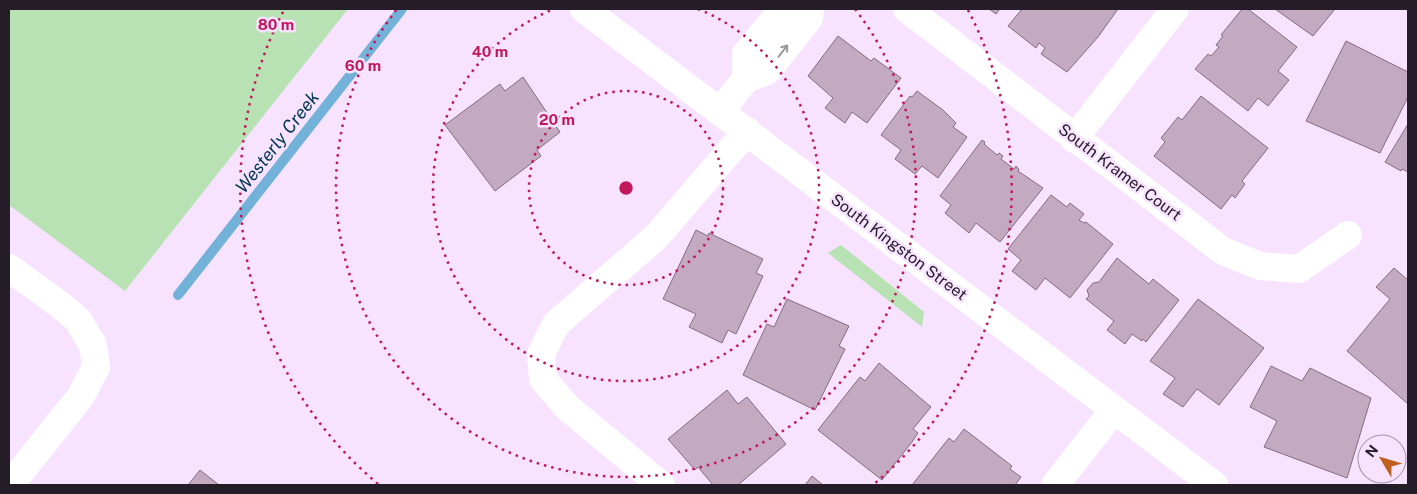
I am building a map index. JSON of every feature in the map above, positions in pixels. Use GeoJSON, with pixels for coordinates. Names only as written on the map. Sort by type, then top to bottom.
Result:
{"type":"FeatureCollection","features":[{"type":"Feature","properties":{"kind":"street","name":"South Kingston Street"},"geometry":{"type":"LineString","coordinates":[[584,9],[721,110],[1214,485]]}},
{"type":"Feature","properties":{"kind":"street"},"geometry":{"type":"LineString","coordinates":[[746,79],[746,54],[783,9]]}},
{"type":"Feature","properties":{"kind":"street"},"geometry":{"type":"LineString","coordinates":[[721,110],[746,79],[767,71],[809,18],[810,9]]}},
{"type":"Feature","properties":{"kind":"street","name":"South Kramer Court"},"geometry":{"type":"LineString","coordinates":[[907,9],[1074,139],[1223,251],[1260,266],[1299,269],[1348,235]]}},
{"type":"Feature","properties":{"kind":"street"},"geometry":{"type":"LineString","coordinates":[[1074,139],[1176,9]]}},
{"type":"Feature","properties":{"kind":"street"},"geometry":{"type":"LineString","coordinates":[[661,485],[567,407],[543,379],[541,354],[556,324],[657,236],[747,131]]}},
{"type":"Feature","properties":{"kind":"street"},"geometry":{"type":"LineString","coordinates":[[9,268],[66,309],[85,329],[93,344],[96,368],[81,396],[10,485]]}},
{"type":"Feature","properties":{"kind":"street"},"geometry":{"type":"LineString","coordinates":[[1055,485],[1114,410]]}},
{"type":"Feature","properties":{"kind":"green space"},"geometry":{"type":"Polygon","coordinates":[[[11,9],[348,9],[125,291],[9,205],[9,11],[11,9]]]}},
{"type":"Feature","properties":{"kind":"green space"},"geometry":{"type":"Polygon","coordinates":[[[841,245],[924,312],[922,327],[828,253],[841,245]]]}},
{"type":"Feature","properties":{"kind":"building"},"geometry":{"type":"Polygon","coordinates":[[[989,9],[1000,9],[996,14],[989,9]]]}},
{"type":"Feature","properties":{"kind":"building"},"geometry":{"type":"Polygon","coordinates":[[[1022,9],[1118,9],[1098,37],[1067,72],[1041,54],[1045,48],[1039,43],[1036,48],[1008,26],[1022,9]]]}},
{"type":"Feature","properties":{"kind":"building"},"geometry":{"type":"Polygon","coordinates":[[[1242,9],[1248,9],[1297,47],[1278,71],[1289,80],[1268,106],[1258,98],[1248,111],[1195,69],[1208,54],[1211,56],[1219,47],[1216,45],[1223,36],[1221,35],[1242,9]]]}},
{"type":"Feature","properties":{"kind":"building"},"geometry":{"type":"Polygon","coordinates":[[[1275,9],[1335,9],[1313,36],[1275,9]]]}},
{"type":"Feature","properties":{"kind":"building"},"geometry":{"type":"Polygon","coordinates":[[[838,36],[871,61],[874,58],[901,78],[867,123],[852,112],[845,123],[825,108],[833,98],[808,76],[838,36]]]}},
{"type":"Feature","properties":{"kind":"building"},"geometry":{"type":"Polygon","coordinates":[[[1346,41],[1408,72],[1408,97],[1380,153],[1306,121],[1346,41]]]}},
{"type":"Feature","properties":{"kind":"building"},"geometry":{"type":"Polygon","coordinates":[[[523,77],[560,132],[537,150],[541,156],[495,191],[445,125],[500,84],[505,91],[523,77]]]}},
{"type":"Feature","properties":{"kind":"building"},"geometry":{"type":"Polygon","coordinates":[[[917,91],[943,110],[956,123],[953,127],[967,137],[938,178],[922,166],[915,174],[895,159],[901,150],[881,135],[910,96],[912,97],[917,91]]]}},
{"type":"Feature","properties":{"kind":"building"},"geometry":{"type":"Polygon","coordinates":[[[1201,96],[1268,148],[1242,181],[1245,184],[1235,198],[1232,195],[1221,209],[1154,156],[1165,142],[1161,138],[1178,117],[1182,120],[1201,96]]]}},
{"type":"Feature","properties":{"kind":"building"},"geometry":{"type":"Polygon","coordinates":[[[1408,124],[1408,172],[1402,169],[1401,171],[1385,162],[1408,124]]]}},
{"type":"Feature","properties":{"kind":"building"},"geometry":{"type":"Polygon","coordinates":[[[982,140],[997,155],[999,153],[1003,156],[1001,159],[1014,169],[1016,166],[1019,169],[1018,171],[1043,188],[1000,242],[976,223],[969,233],[945,213],[951,205],[940,196],[982,140]]]}},
{"type":"Feature","properties":{"kind":"building"},"geometry":{"type":"Polygon","coordinates":[[[1051,195],[1067,207],[1070,203],[1084,214],[1079,220],[1084,223],[1086,222],[1113,244],[1070,298],[1045,278],[1036,290],[1012,271],[1021,260],[1008,249],[1051,195]]]}},
{"type":"Feature","properties":{"kind":"building"},"geometry":{"type":"Polygon","coordinates":[[[696,230],[708,236],[709,233],[763,259],[756,273],[763,276],[736,334],[728,330],[722,343],[689,327],[696,314],[663,299],[696,230]]]}},
{"type":"Feature","properties":{"kind":"building"},"geometry":{"type":"Polygon","coordinates":[[[1117,258],[1149,284],[1153,279],[1179,300],[1146,342],[1132,334],[1125,344],[1107,330],[1114,321],[1086,299],[1089,296],[1087,290],[1093,283],[1099,282],[1117,258]]]}},
{"type":"Feature","properties":{"kind":"building"},"geometry":{"type":"Polygon","coordinates":[[[1394,268],[1408,280],[1408,404],[1347,351],[1390,299],[1376,287],[1394,268]]]}},
{"type":"Feature","properties":{"kind":"building"},"geometry":{"type":"Polygon","coordinates":[[[787,299],[849,326],[839,346],[845,349],[815,410],[743,375],[767,324],[774,327],[787,299]]]}},
{"type":"Feature","properties":{"kind":"building"},"geometry":{"type":"Polygon","coordinates":[[[1198,299],[1264,348],[1219,405],[1197,389],[1183,407],[1163,394],[1175,378],[1150,361],[1198,299]]]}},
{"type":"Feature","properties":{"kind":"building"},"geometry":{"type":"Polygon","coordinates":[[[879,363],[931,407],[913,429],[918,433],[912,442],[882,480],[818,430],[860,377],[865,381],[879,363]]]}},
{"type":"Feature","properties":{"kind":"building"},"geometry":{"type":"Polygon","coordinates":[[[1271,366],[1302,381],[1310,368],[1371,398],[1360,434],[1357,434],[1357,445],[1347,478],[1264,447],[1277,421],[1250,407],[1271,366]]]}},
{"type":"Feature","properties":{"kind":"building"},"geometry":{"type":"Polygon","coordinates":[[[727,390],[738,404],[747,397],[786,444],[738,485],[713,485],[698,467],[695,470],[668,439],[727,390]]]}},
{"type":"Feature","properties":{"kind":"building"},"geometry":{"type":"Polygon","coordinates":[[[964,429],[1012,466],[1010,469],[1021,477],[1015,485],[912,485],[949,438],[954,442],[964,429]]]}},
{"type":"Feature","properties":{"kind":"building"},"geometry":{"type":"Polygon","coordinates":[[[200,470],[219,485],[188,485],[200,470]]]}},
{"type":"Feature","properties":{"kind":"building"},"geometry":{"type":"Polygon","coordinates":[[[812,476],[823,485],[805,485],[812,476]]]}},
{"type":"Feature","properties":{"kind":"waterway","name":"Westerly Creek"},"geometry":{"type":"LineString","coordinates":[[178,295],[402,9]]}}]}
